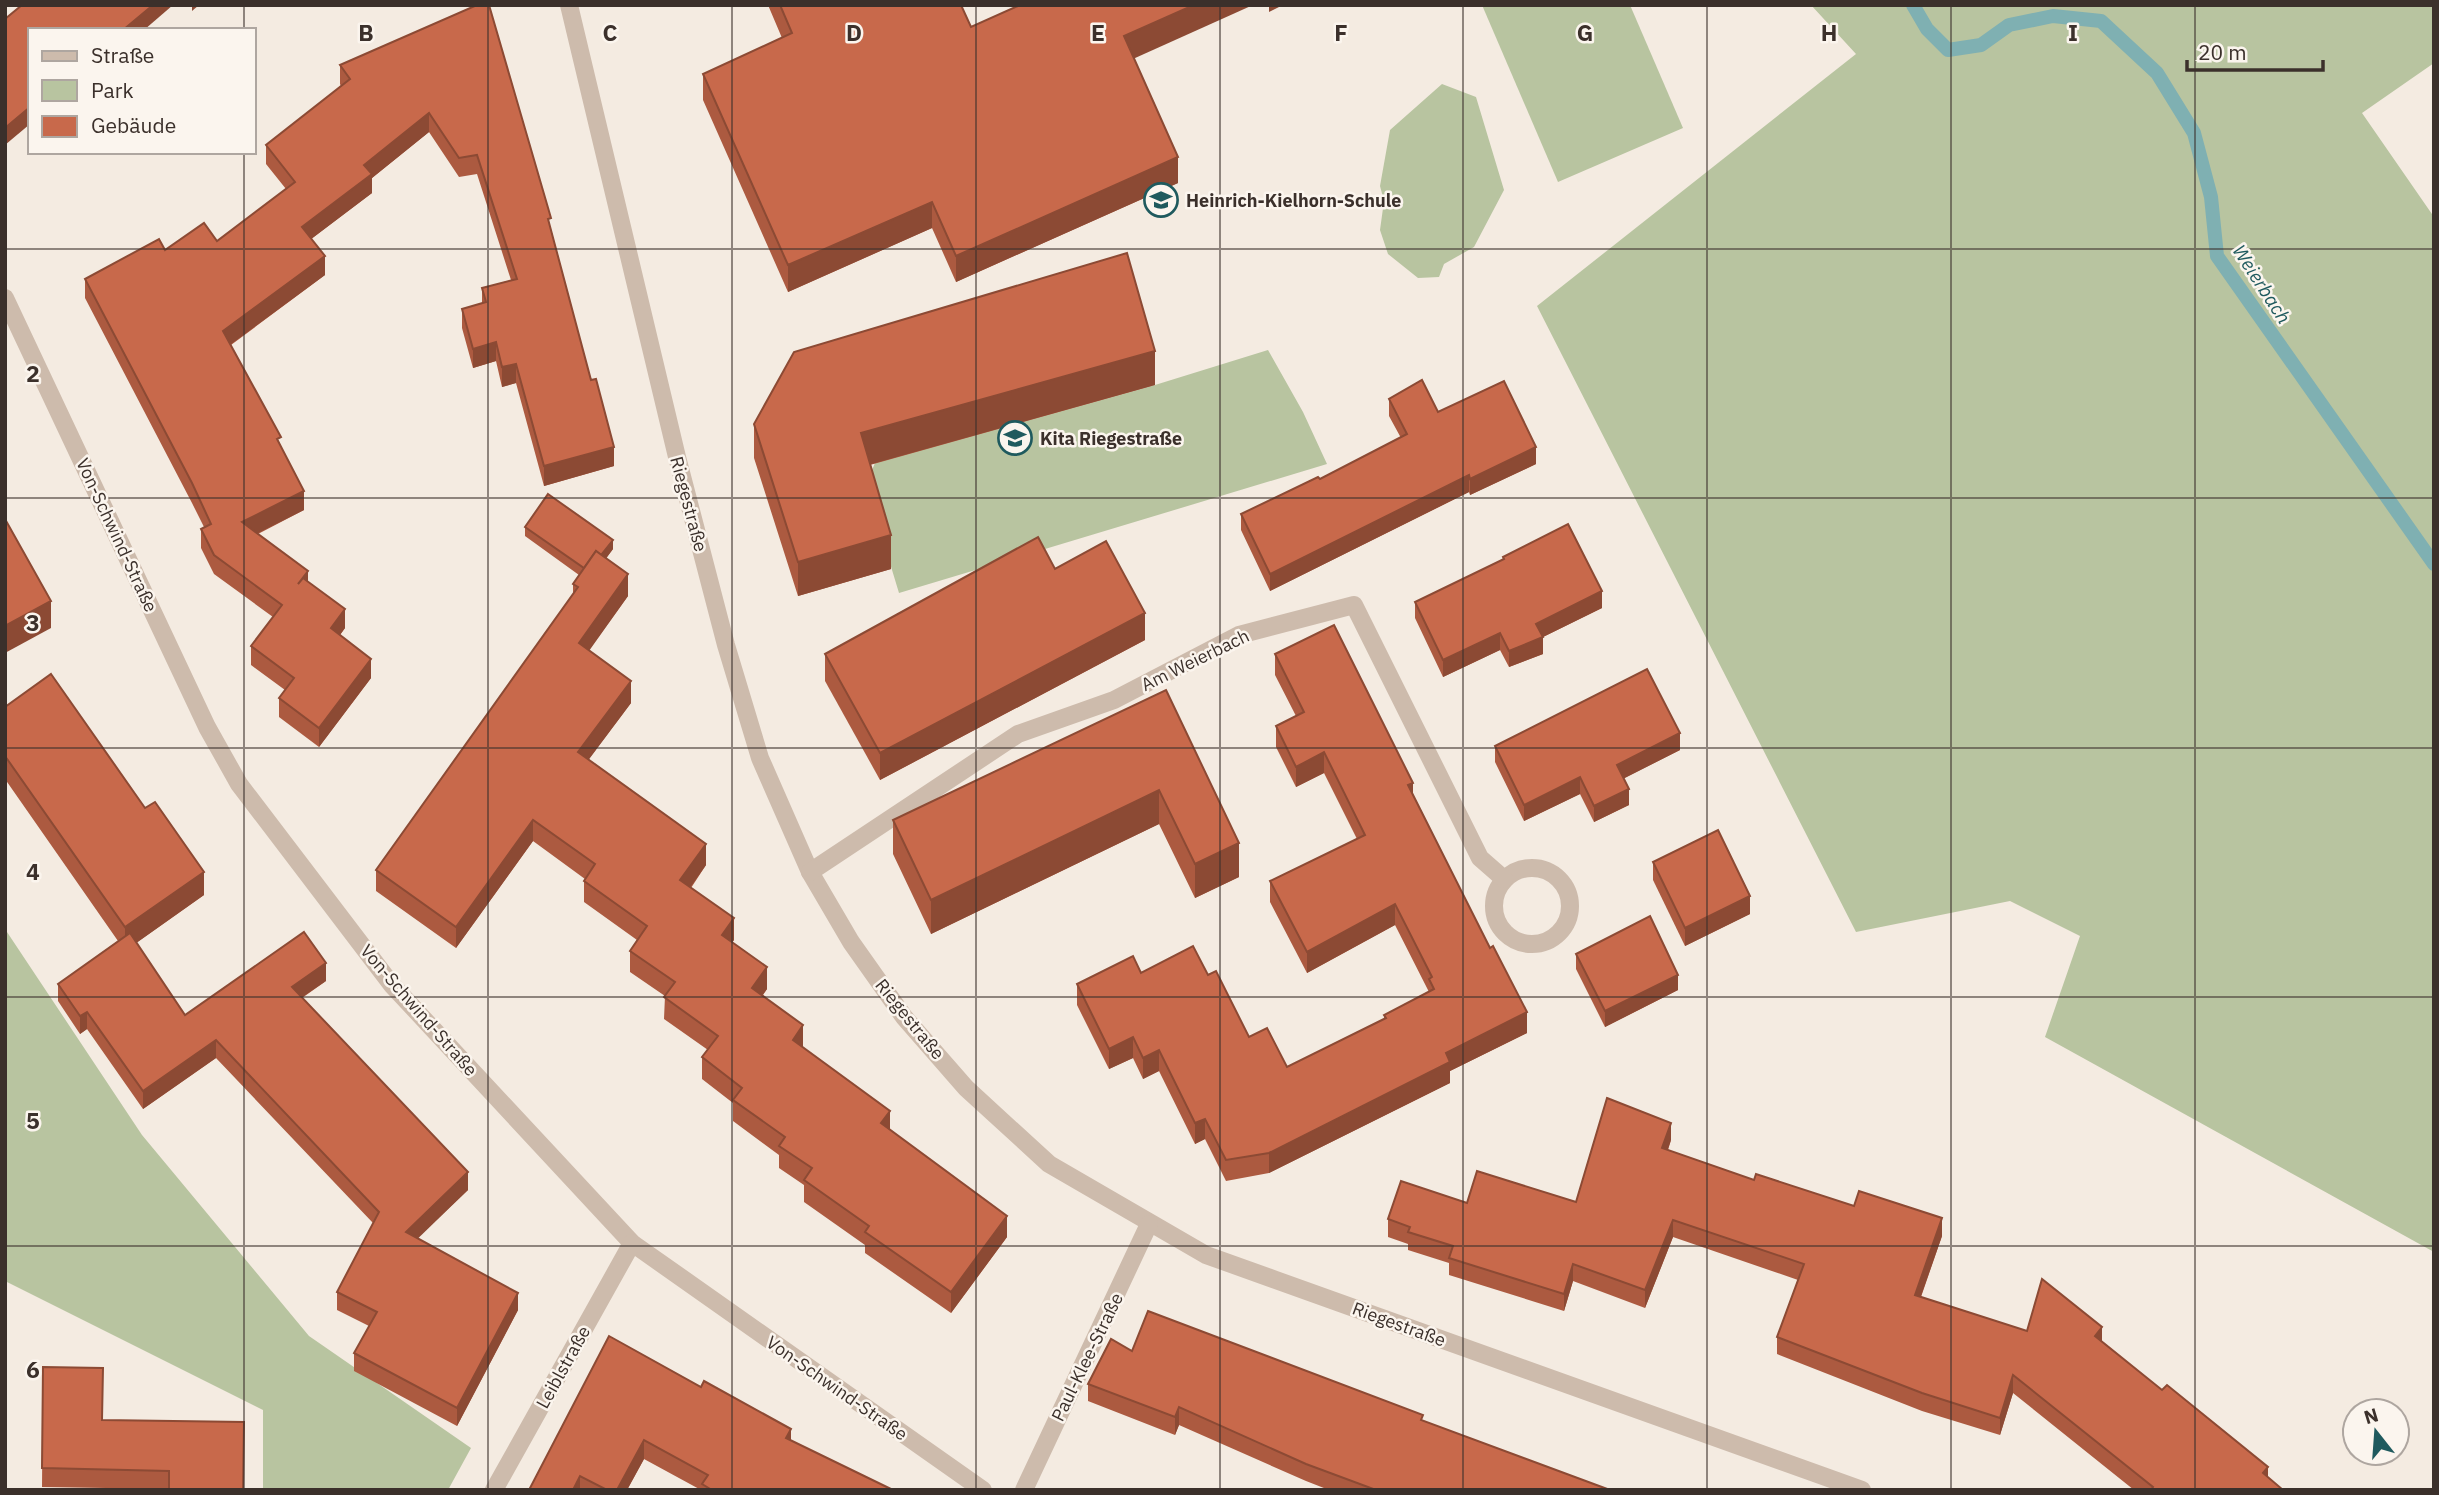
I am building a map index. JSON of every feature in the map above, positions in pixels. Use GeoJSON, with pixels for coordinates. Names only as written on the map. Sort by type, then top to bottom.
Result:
{"type":"FeatureCollection","features":[{"type":"Feature","properties":{"kind":"street","name":"Riegestraße"},"geometry":{"type":"LineString","coordinates":[[569,5],[674,443],[726,645],[760,758],[810,872],[851,942],[904,1017],[967,1088],[1049,1164],[1206,1255],[1862,1490]]}},
{"type":"Feature","properties":{"kind":"street","name":"Von-Schwind-Straße"},"geometry":{"type":"LineString","coordinates":[[5,299],[207,727],[239,784],[392,985],[632,1243],[983,1490]]}},
{"type":"Feature","properties":{"kind":"street","name":"Am Weierbach"},"geometry":{"type":"LineString","coordinates":[[810,872],[1018,734],[1114,700],[1239,635],[1354,605],[1480,858],[1504,879]]}},
{"type":"Feature","properties":{"kind":"street"},"geometry":{"type":"LineString","coordinates":[[1523,869],[1544,869],[1554,874],[1568,892],[1570,902],[1570,914],[1560,933],[1541,943],[1519,943],[1510,937],[1496,920],[1494,910],[1497,888],[1504,879],[1523,869]]}},
{"type":"Feature","properties":{"kind":"street","name":"Paul-Klee-Straße"},"geometry":{"type":"LineString","coordinates":[[1024,1490],[1149,1224]]}},
{"type":"Feature","properties":{"kind":"street","name":"Leiblstraße"},"geometry":{"type":"LineString","coordinates":[[494,1490],[632,1243]]}},
{"type":"Feature","properties":{"kind":"green space"},"geometry":{"type":"Polygon","coordinates":[[[1482,5],[1630,5],[1683,128],[1558,182],[1482,5]]]}},
{"type":"Feature","properties":{"kind":"green space"},"geometry":{"type":"Polygon","coordinates":[[[1811,5],[2434,5],[2434,63],[2362,113],[2434,217],[2434,1252],[2045,1037],[2080,936],[2010,901],[1856,932],[1537,306],[1856,54],[1811,5]]]}},
{"type":"Feature","properties":{"kind":"green space"},"geometry":{"type":"Polygon","coordinates":[[[1442,84],[1476,97],[1504,190],[1474,247],[1444,264],[1439,277],[1418,278],[1388,254],[1380,230],[1384,201],[1380,186],[1390,130],[1442,84]]]}},
{"type":"Feature","properties":{"kind":"green space"},"geometry":{"type":"Polygon","coordinates":[[[1268,350],[1303,412],[1327,464],[899,593],[866,484],[875,463],[1155,385],[1268,350]]]}},
{"type":"Feature","properties":{"kind":"green space"},"geometry":{"type":"Polygon","coordinates":[[[5,929],[142,1135],[309,1336],[471,1448],[448,1490],[263,1490],[263,1410],[5,1281],[5,929]]]}},
{"type":"Feature","properties":{"kind":"building"},"geometry":{"type":"Polygon","coordinates":[[[22,5],[153,5],[125,28],[28,28],[28,109],[5,128],[5,19],[22,5]]]}},
{"type":"Feature","properties":{"kind":"building"},"geometry":{"type":"Polygon","coordinates":[[[477,5],[489,5],[551,218],[548,219],[591,380],[596,379],[614,447],[544,466],[516,364],[502,367],[496,342],[473,349],[462,309],[486,302],[482,288],[517,279],[477,155],[459,158],[429,113],[364,165],[372,174],[302,227],[325,256],[223,331],[281,437],[277,439],[304,491],[242,522],[308,571],[298,584],[303,578],[345,609],[331,628],[371,659],[319,728],[279,698],[294,678],[251,646],[282,605],[214,555],[201,529],[211,524],[192,483],[85,279],[159,239],[165,250],[204,223],[217,241],[295,182],[266,145],[350,79],[340,65],[477,5]]]}},
{"type":"Feature","properties":{"kind":"building"},"geometry":{"type":"Polygon","coordinates":[[[780,5],[961,5],[971,27],[1020,5],[1194,5],[1124,36],[1178,157],[956,256],[932,202],[788,265],[703,74],[792,33],[780,5]]]}},
{"type":"Feature","properties":{"kind":"building"},"geometry":{"type":"Polygon","coordinates":[[[1127,253],[1155,351],[861,433],[891,535],[798,562],[754,424],[794,352],[1127,253]]]}},
{"type":"Feature","properties":{"kind":"building"},"geometry":{"type":"Polygon","coordinates":[[[1422,380],[1438,412],[1504,381],[1536,447],[1470,479],[1469,475],[1270,574],[1241,514],[1318,477],[1320,479],[1407,434],[1389,399],[1422,380]]]}},
{"type":"Feature","properties":{"kind":"building"},"geometry":{"type":"Polygon","coordinates":[[[548,494],[613,540],[601,555],[596,551],[584,568],[525,527],[548,494]]]}},
{"type":"Feature","properties":{"kind":"building"},"geometry":{"type":"Polygon","coordinates":[[[5,519],[51,601],[5,626],[5,519]]]}},
{"type":"Feature","properties":{"kind":"building"},"geometry":{"type":"Polygon","coordinates":[[[1568,524],[1602,591],[1536,624],[1543,637],[1509,651],[1500,633],[1443,660],[1415,602],[1504,559],[1503,557],[1568,524]]]}},
{"type":"Feature","properties":{"kind":"building"},"geometry":{"type":"Polygon","coordinates":[[[1038,537],[1055,569],[1106,541],[1145,613],[880,753],[825,654],[1038,537]]]}},
{"type":"Feature","properties":{"kind":"building"},"geometry":{"type":"Polygon","coordinates":[[[596,551],[628,574],[579,643],[631,681],[578,752],[706,844],[680,880],[734,918],[722,935],[767,967],[752,988],[803,1025],[793,1040],[890,1111],[881,1123],[1007,1216],[951,1292],[865,1232],[869,1226],[804,1180],[812,1168],[779,1146],[785,1137],[733,1100],[742,1088],[702,1057],[718,1036],[664,997],[675,982],[630,951],[647,926],[584,881],[595,864],[533,820],[456,927],[376,870],[578,587],[573,584],[596,551]]]}},
{"type":"Feature","properties":{"kind":"building"},"geometry":{"type":"Polygon","coordinates":[[[1334,625],[1413,783],[1408,785],[1490,948],[1493,946],[1527,1012],[1446,1053],[1450,1062],[1269,1153],[1226,1160],[1205,1119],[1195,1123],[1159,1050],[1143,1058],[1133,1037],[1109,1049],[1077,984],[1133,956],[1141,973],[1193,946],[1208,975],[1216,971],[1249,1037],[1267,1028],[1287,1067],[1386,1018],[1384,1015],[1434,989],[1429,979],[1432,977],[1395,904],[1307,952],[1270,881],[1365,835],[1324,752],[1296,767],[1276,726],[1304,712],[1275,654],[1334,625]]]}},
{"type":"Feature","properties":{"kind":"building"},"geometry":{"type":"Polygon","coordinates":[[[1647,669],[1680,733],[1617,765],[1629,789],[1594,806],[1580,777],[1524,805],[1495,746],[1647,669]]]}},
{"type":"Feature","properties":{"kind":"building"},"geometry":{"type":"Polygon","coordinates":[[[51,674],[145,808],[155,802],[204,872],[125,927],[5,756],[5,707],[51,674]]]}},
{"type":"Feature","properties":{"kind":"building"},"geometry":{"type":"Polygon","coordinates":[[[1166,690],[1239,843],[1195,864],[1159,790],[931,900],[893,820],[1166,690]]]}},
{"type":"Feature","properties":{"kind":"building"},"geometry":{"type":"Polygon","coordinates":[[[1718,830],[1750,896],[1685,928],[1653,862],[1718,830]]]}},
{"type":"Feature","properties":{"kind":"building"},"geometry":{"type":"Polygon","coordinates":[[[1650,916],[1678,975],[1605,1011],[1576,954],[1650,916]]]}},
{"type":"Feature","properties":{"kind":"building"},"geometry":{"type":"Polygon","coordinates":[[[304,932],[326,963],[292,987],[468,1172],[406,1232],[518,1293],[457,1408],[354,1353],[377,1312],[337,1292],[379,1212],[216,1040],[143,1091],[87,1012],[80,1016],[58,984],[130,933],[185,1015],[304,932]]]}},
{"type":"Feature","properties":{"kind":"building"},"geometry":{"type":"Polygon","coordinates":[[[1607,1098],[1671,1123],[1662,1148],[1754,1180],[1756,1174],[1854,1206],[1859,1191],[1942,1218],[1915,1295],[2027,1331],[2042,1279],[2102,1327],[2095,1336],[2162,1390],[2167,1385],[2268,1467],[2263,1473],[2283,1490],[2151,1490],[2153,1487],[2013,1375],[2000,1418],[1922,1393],[1777,1337],[1804,1264],[1673,1220],[1645,1290],[1573,1264],[1564,1294],[1449,1258],[1453,1246],[1408,1232],[1410,1227],[1388,1219],[1401,1181],[1467,1203],[1477,1171],[1576,1202],[1607,1098]]]}},
{"type":"Feature","properties":{"kind":"building"},"geometry":{"type":"Polygon","coordinates":[[[1148,1311],[1423,1415],[1421,1420],[1610,1490],[1376,1490],[1306,1464],[1179,1407],[1175,1417],[1088,1384],[1111,1339],[1132,1351],[1148,1311]]]}},
{"type":"Feature","properties":{"kind":"building"},"geometry":{"type":"Polygon","coordinates":[[[609,1336],[701,1387],[704,1381],[791,1429],[786,1438],[893,1490],[712,1490],[702,1484],[708,1475],[644,1440],[617,1490],[607,1490],[580,1476],[573,1490],[529,1490],[609,1336]]]}},
{"type":"Feature","properties":{"kind":"building"},"geometry":{"type":"Polygon","coordinates":[[[43,1367],[103,1368],[102,1420],[244,1422],[243,1490],[169,1490],[169,1471],[42,1468],[43,1367]]]}},
{"type":"Feature","properties":{"kind":"waterway","name":"Weierbach"},"geometry":{"type":"LineString","coordinates":[[1913,5],[1927,29],[1948,50],[1981,45],[2009,25],[2053,16],[2101,21],[2157,73],[2194,133],[2211,197],[2217,256],[2434,564]]}},
{"type":"Feature","properties":{"kind":"place","name":"Heinrich-Kielhorn-Schule"},"geometry":{"type":"Point","coordinates":[1161,200]}},
{"type":"Feature","properties":{"kind":"place","name":"Kita Riegestraße"},"geometry":{"type":"Point","coordinates":[1015,438]}}]}
